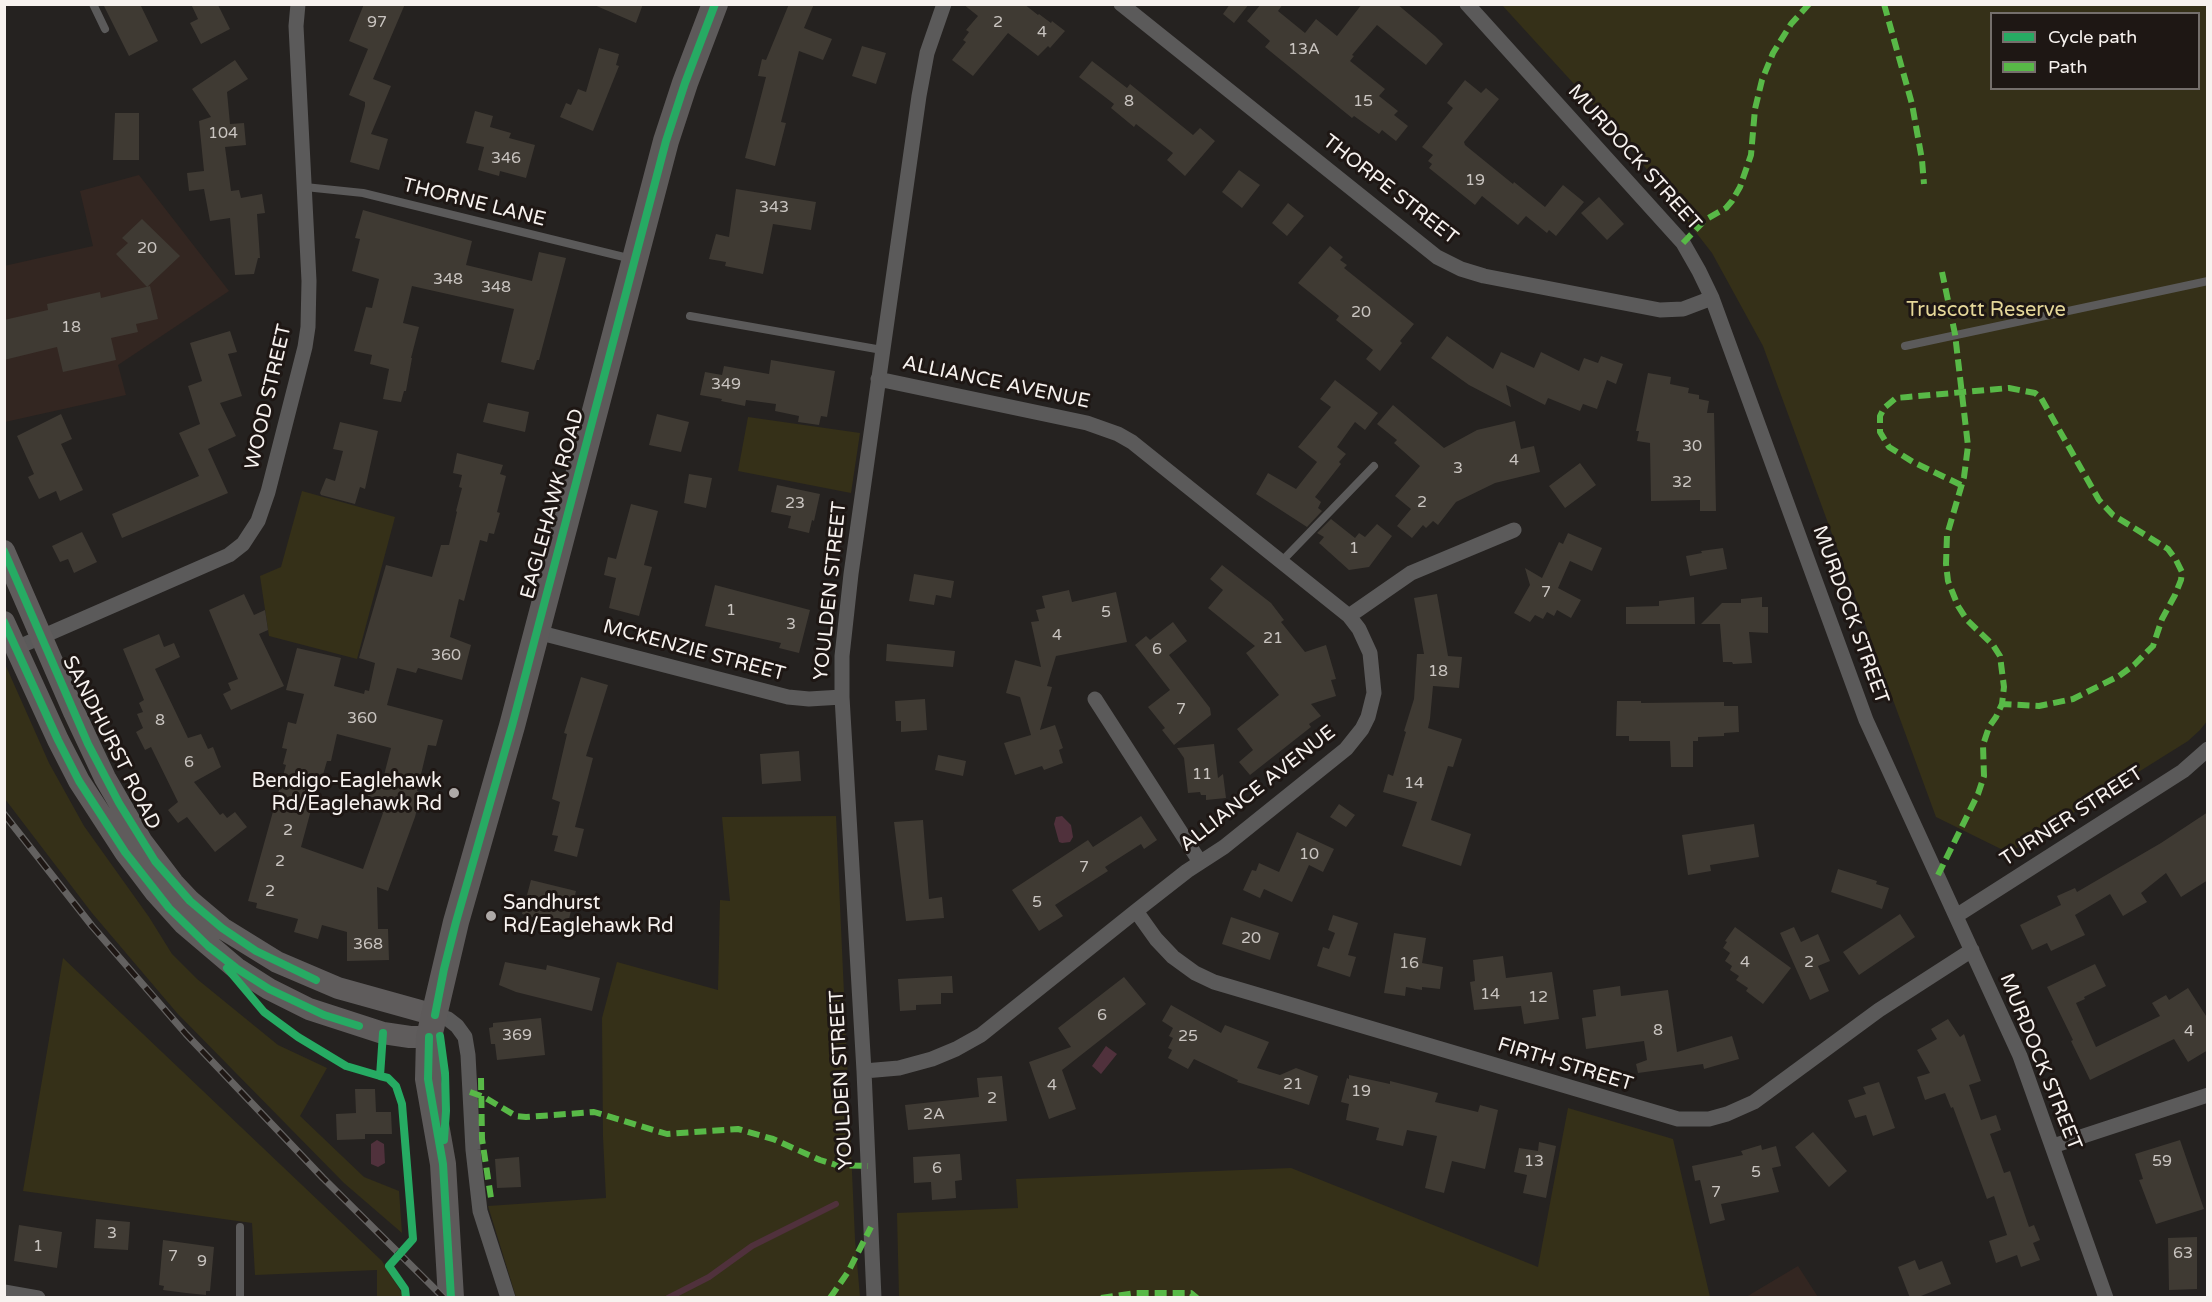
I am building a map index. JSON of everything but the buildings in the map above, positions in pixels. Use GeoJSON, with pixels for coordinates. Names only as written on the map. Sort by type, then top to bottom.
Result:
{"type":"FeatureCollection","features":[{"type":"Feature","properties":{"kind":"main road","name":"EAGLEHAWK ROAD"},"geometry":{"type":"LineString","coordinates":[[451,1293],[443,1164],[428,1079],[434,1029],[456,922],[537,632],[634,260],[680,99],[715,4]]}},
{"type":"Feature","properties":{"kind":"main road","name":"SANDHURST ROAD"},"geometry":{"type":"LineString","coordinates":[[4,551],[83,733],[119,802],[155,861],[190,901],[240,940],[298,972],[434,1029]]}},
{"type":"Feature","properties":{"kind":"main road","name":"SANDHURST ROAD"},"geometry":{"type":"LineString","coordinates":[[4,622],[68,759],[102,818],[148,884],[195,935],[244,973],[269,989],[309,1009],[383,1033],[410,1038],[434,1029]]}},
{"type":"Feature","properties":{"kind":"street","name":"WOOD STREET"},"geometry":{"type":"LineString","coordinates":[[16,648],[229,555],[243,544],[254,529],[268,492],[305,347],[309,303],[296,26],[298,4]]}},
{"type":"Feature","properties":{"kind":"street","name":"YOULDEN STREET"},"geometry":{"type":"LineString","coordinates":[[874,1298],[864,1071],[842,697],[842,656],[878,379],[922,73],[933,30],[944,4]]}},
{"type":"Feature","properties":{"kind":"street","name":"THORPE STREET"},"geometry":{"type":"LineString","coordinates":[[1121,4],[1437,257],[1461,269],[1484,276],[1660,310],[1683,309],[1712,298]]}},
{"type":"Feature","properties":{"kind":"street","name":"MURDOCK STREET"},"geometry":{"type":"LineString","coordinates":[[1467,4],[1683,243],[1712,298],[1866,720],[2020,1056],[2106,1298]]}},
{"type":"Feature","properties":{"kind":"street","name":"ALLIANCE AVENUE"},"geometry":{"type":"LineString","coordinates":[[864,1071],[899,1068],[932,1059],[981,1035],[1136,910],[1224,847],[1346,749],[1362,729],[1368,717],[1374,693],[1373,667],[1365,640],[1349,616],[1146,452],[1118,434],[1087,423],[878,379]]}},
{"type":"Feature","properties":{"kind":"street"},"geometry":{"type":"LineString","coordinates":[[1349,616],[1411,573],[1514,530]]}},
{"type":"Feature","properties":{"kind":"street","name":"MCKENZIE STREET"},"geometry":{"type":"LineString","coordinates":[[537,632],[788,697],[809,699],[842,697]]}},
{"type":"Feature","properties":{"kind":"street"},"geometry":{"type":"LineString","coordinates":[[1095,699],[1200,862]]}},
{"type":"Feature","properties":{"kind":"street","name":"TURNER STREET"},"geometry":{"type":"LineString","coordinates":[[1956,916],[2183,771],[2208,749]]}},
{"type":"Feature","properties":{"kind":"street","name":"FIRTH STREET"},"geometry":{"type":"LineString","coordinates":[[1136,910],[1156,939],[1173,957],[1195,973],[1214,982],[1678,1119],[1710,1119],[1754,1102],[1879,1010],[1972,950]]}},
{"type":"Feature","properties":{"kind":"street"},"geometry":{"type":"LineString","coordinates":[[434,1029],[448,1019],[465,1037],[468,1055],[472,1150],[480,1211],[508,1298]]}},
{"type":"Feature","properties":{"kind":"street"},"geometry":{"type":"LineString","coordinates":[[2053,1146],[2208,1095]]}},
{"type":"Feature","properties":{"kind":"street"},"geometry":{"type":"LineString","coordinates":[[4,1292],[38,1298]]}},
{"type":"Feature","properties":{"kind":"lane"},"geometry":{"type":"LineString","coordinates":[[93,4],[105,29]]}},
{"type":"Feature","properties":{"kind":"lane","name":"THORNE LANE"},"geometry":{"type":"LineString","coordinates":[[304,187],[363,192],[634,260]]}},
{"type":"Feature","properties":{"kind":"lane"},"geometry":{"type":"LineString","coordinates":[[1905,346],[2208,281]]}},
{"type":"Feature","properties":{"kind":"lane"},"geometry":{"type":"LineString","coordinates":[[690,316],[882,350]]}},
{"type":"Feature","properties":{"kind":"lane"},"geometry":{"type":"LineString","coordinates":[[1282,561],[1374,466]]}},
{"type":"Feature","properties":{"kind":"lane"},"geometry":{"type":"LineString","coordinates":[[240,1227],[240,1298]]}},
{"type":"Feature","properties":{"kind":"shaded area"},"geometry":{"type":"Polygon","coordinates":[[[139,175],[229,291],[118,365],[126,395],[5,422],[4,266],[93,246],[80,191],[139,175]]]}},
{"type":"Feature","properties":{"kind":"shaded area"},"geometry":{"type":"Polygon","coordinates":[[[1062,816],[1071,825],[1073,837],[1070,842],[1059,842],[1054,824],[1056,817],[1062,816]]]}},
{"type":"Feature","properties":{"kind":"shaded area"},"geometry":{"type":"Polygon","coordinates":[[[1106,1046],[1117,1054],[1101,1074],[1092,1066],[1106,1046]]]}},
{"type":"Feature","properties":{"kind":"shaded area"},"geometry":{"type":"Polygon","coordinates":[[[377,1140],[384,1144],[385,1163],[378,1167],[371,1164],[371,1144],[377,1140]]]}},
{"type":"Feature","properties":{"kind":"shaded area"},"geometry":{"type":"Polygon","coordinates":[[[1798,1266],[1818,1297],[1746,1297],[1798,1266]]]}},
{"type":"Feature","properties":{"kind":"green space","name":"Truscott Reserve"},"geometry":{"type":"Polygon","coordinates":[[[1502,5],[2207,5],[2208,720],[2200,730],[2188,741],[2009,853],[1936,817],[1763,346],[1712,253],[1616,130],[1502,5]]]}},
{"type":"Feature","properties":{"kind":"green space"},"geometry":{"type":"Polygon","coordinates":[[[748,417],[860,433],[851,493],[738,471],[748,417]]]}},
{"type":"Feature","properties":{"kind":"green space"},"geometry":{"type":"Polygon","coordinates":[[[302,491],[395,517],[357,659],[269,636],[260,576],[281,567],[302,491]]]}},
{"type":"Feature","properties":{"kind":"green space"},"geometry":{"type":"Polygon","coordinates":[[[5,664],[49,763],[84,826],[149,917],[172,954],[197,979],[278,1045],[327,1068],[300,1116],[364,1177],[399,1191],[402,1233],[344,1183],[177,1013],[92,913],[5,799],[5,664]]]}},
{"type":"Feature","properties":{"kind":"green space"},"geometry":{"type":"Polygon","coordinates":[[[836,816],[855,1239],[860,1297],[516,1297],[488,1206],[606,1198],[602,1018],[617,962],[718,990],[720,900],[730,901],[722,817],[836,816]]]}},
{"type":"Feature","properties":{"kind":"green space"},"geometry":{"type":"Polygon","coordinates":[[[63,958],[382,1261],[403,1297],[377,1297],[377,1270],[255,1275],[252,1223],[23,1191],[63,958]]]}},
{"type":"Feature","properties":{"kind":"green space"},"geometry":{"type":"Polygon","coordinates":[[[1568,1108],[1673,1139],[1710,1297],[899,1297],[897,1213],[1018,1208],[1016,1179],[1291,1168],[1538,1267],[1568,1108]]]}},
{"type":"Feature","properties":{"kind":"waterway"},"geometry":{"type":"LineString","coordinates":[[668,1298],[709,1277],[752,1246],[836,1204]]}},
{"type":"Feature","properties":{"kind":"railway"},"geometry":{"type":"LineString","coordinates":[[4,814],[92,926],[186,1034],[323,1178],[444,1298]]}},
{"type":"Feature","properties":{"kind":"marked path"},"geometry":{"type":"LineString","coordinates":[[1683,243],[1705,220],[1726,208],[1740,187],[1751,155],[1755,109],[1762,80],[1773,53],[1791,24],[1809,4]]}},
{"type":"Feature","properties":{"kind":"marked path"},"geometry":{"type":"LineString","coordinates":[[1884,4],[1912,104],[1924,184]]}},
{"type":"Feature","properties":{"kind":"marked path"},"geometry":{"type":"LineString","coordinates":[[1938,875],[1978,794],[1984,776],[1983,745],[1989,727],[2002,704],[2004,687],[2000,656],[1993,645],[1967,620],[1958,606],[1948,581],[1947,535],[1964,477],[1968,446],[1955,334],[1942,272]]}},
{"type":"Feature","properties":{"kind":"marked path"},"geometry":{"type":"LineString","coordinates":[[1961,485],[1913,462],[1889,447],[1880,432],[1880,416],[1884,408],[1896,398],[2009,388],[2035,393],[2041,398],[2099,500],[2113,515],[2168,549],[2182,572],[2181,580],[2162,619],[2153,646],[2134,665],[2119,676],[2073,699],[2039,706],[2002,704]]}},
{"type":"Feature","properties":{"kind":"marked path"},"geometry":{"type":"LineString","coordinates":[[481,1078],[482,1139],[491,1198]]}},
{"type":"Feature","properties":{"kind":"marked path"},"geometry":{"type":"LineString","coordinates":[[470,1092],[484,1097],[516,1116],[594,1112],[667,1134],[738,1129],[773,1139],[836,1165],[868,1166]]}},
{"type":"Feature","properties":{"kind":"marked path"},"geometry":{"type":"LineString","coordinates":[[830,1298],[848,1272],[871,1227]]}},
{"type":"Feature","properties":{"kind":"marked path"},"geometry":{"type":"LineString","coordinates":[[1101,1298],[1136,1293],[1191,1293],[1197,1298]]}},
{"type":"Feature","properties":{"kind":"cycle path"},"geometry":{"type":"LineString","coordinates":[[435,1015],[456,922],[512,726],[666,141],[715,4]]}},
{"type":"Feature","properties":{"kind":"cycle path"},"geometry":{"type":"LineString","coordinates":[[4,551],[88,744],[119,803],[155,861],[190,901],[222,928],[256,951],[316,980]]}},
{"type":"Feature","properties":{"kind":"cycle path"},"geometry":{"type":"LineString","coordinates":[[4,622],[79,781],[125,852],[169,908],[208,946],[236,968],[269,989],[324,1015],[359,1026]]}},
{"type":"Feature","properties":{"kind":"cycle path"},"geometry":{"type":"LineString","coordinates":[[227,968],[264,1012],[298,1037],[346,1066],[380,1076]]}},
{"type":"Feature","properties":{"kind":"cycle path"},"geometry":{"type":"LineString","coordinates":[[383,1033],[380,1076],[388,1078],[396,1086],[402,1104],[413,1239],[389,1266],[405,1289],[406,1298]]}},
{"type":"Feature","properties":{"kind":"cycle path"},"geometry":{"type":"LineString","coordinates":[[440,1036],[445,1073],[444,1140]]}},
{"type":"Feature","properties":{"kind":"cycle path"},"geometry":{"type":"LineString","coordinates":[[429,1037],[428,1079],[443,1164],[451,1298]]}},
{"type":"Feature","properties":{"kind":"place","name":"Bendigo-Eaglehawk Rd/Eaglehawk Rd"},"geometry":{"type":"Point","coordinates":[454,793]}},
{"type":"Feature","properties":{"kind":"place","name":"Sandhurst Rd/Eaglehawk Rd"},"geometry":{"type":"Point","coordinates":[491,916]}}]}
